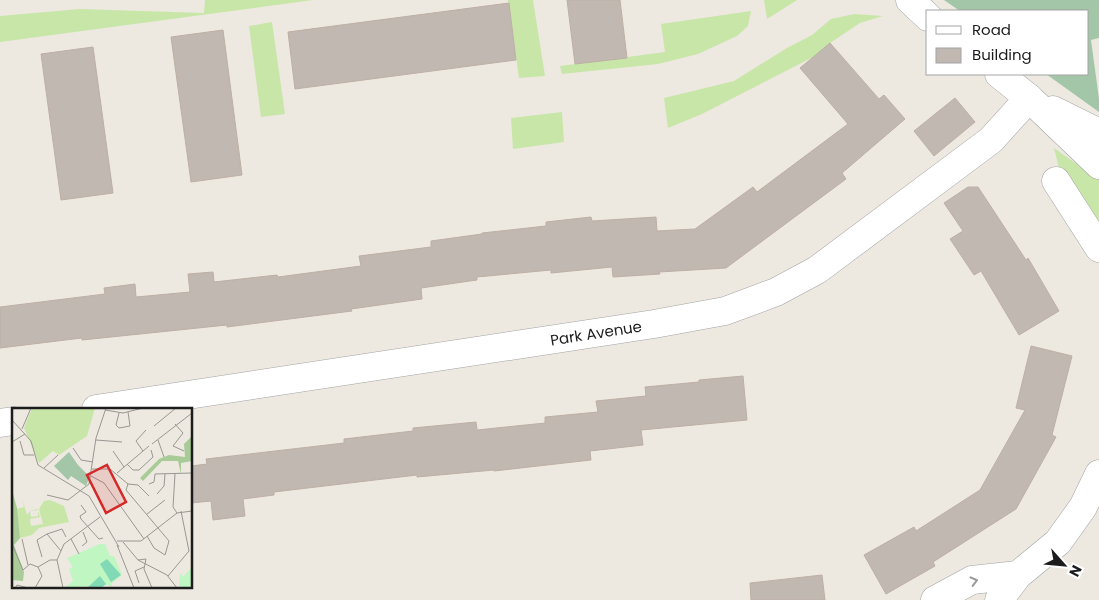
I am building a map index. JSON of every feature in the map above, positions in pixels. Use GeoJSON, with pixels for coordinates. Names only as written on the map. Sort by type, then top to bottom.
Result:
{"type":"FeatureCollection","features":[{"type":"Feature","properties":{"kind":"street"},"geometry":{"type":"LineString","coordinates":[[910,0],[926,14]]}},
{"type":"Feature","properties":{"kind":"street"},"geometry":{"type":"LineString","coordinates":[[1000,75],[1029,98],[1099,165]]}},
{"type":"Feature","properties":{"kind":"street"},"geometry":{"type":"LineString","coordinates":[[1029,98],[1099,133]]}},
{"type":"Feature","properties":{"kind":"street","name":"Park Avenue"},"geometry":{"type":"LineString","coordinates":[[103,408],[645,326],[725,311],[776,292],[817,270],[991,140],[1029,98]]}},
{"type":"Feature","properties":{"kind":"street"},"geometry":{"type":"LineString","coordinates":[[1056,181],[1099,248]]}},
{"type":"Feature","properties":{"kind":"street"},"geometry":{"type":"LineString","coordinates":[[999,600],[1018,575],[1058,542],[1082,507],[1099,474]]}},
{"type":"Feature","properties":{"kind":"street"},"geometry":{"type":"LineString","coordinates":[[935,600],[972,580],[1018,575]]}},
{"type":"Feature","properties":{"kind":"green space"},"geometry":{"type":"Polygon","coordinates":[[[205,0],[313,0],[0,42],[0,16],[80,9],[204,13],[205,0]]]}},
{"type":"Feature","properties":{"kind":"green space"},"geometry":{"type":"Polygon","coordinates":[[[508,0],[533,0],[545,76],[519,78],[508,0]]]}},
{"type":"Feature","properties":{"kind":"green space"},"geometry":{"type":"Polygon","coordinates":[[[764,0],[797,0],[767,19],[764,0]]]}},
{"type":"Feature","properties":{"kind":"green space"},"geometry":{"type":"Polygon","coordinates":[[[944,0],[1099,0],[1099,38],[1091,40],[1099,112],[1047,75],[1089,75],[1089,10],[959,10],[944,0]]]}},
{"type":"Feature","properties":{"kind":"green space"},"geometry":{"type":"Polygon","coordinates":[[[751,11],[748,26],[737,36],[698,54],[658,64],[562,74],[560,66],[665,52],[661,24],[751,11]]]}},
{"type":"Feature","properties":{"kind":"green space"},"geometry":{"type":"Polygon","coordinates":[[[854,14],[883,16],[860,23],[830,43],[815,56],[702,114],[668,128],[664,98],[734,81],[787,48],[812,35],[831,19],[854,14]]]}},
{"type":"Feature","properties":{"kind":"green space"},"geometry":{"type":"Polygon","coordinates":[[[272,22],[285,114],[261,117],[249,26],[272,22]]]}},
{"type":"Feature","properties":{"kind":"green space"},"geometry":{"type":"Polygon","coordinates":[[[562,112],[564,142],[513,149],[511,118],[562,112]]]}},
{"type":"Feature","properties":{"kind":"green space"},"geometry":{"type":"Polygon","coordinates":[[[1054,148],[1099,180],[1099,229],[1059,168],[1054,148]]]}},
{"type":"Feature","properties":{"kind":"building"},"geometry":{"type":"Polygon","coordinates":[[[567,0],[620,0],[627,58],[575,64],[567,0]]]}},
{"type":"Feature","properties":{"kind":"building"},"geometry":{"type":"Polygon","coordinates":[[[509,3],[516,60],[295,89],[288,32],[509,3]]]}},
{"type":"Feature","properties":{"kind":"building"},"geometry":{"type":"Polygon","coordinates":[[[223,30],[242,175],[191,182],[171,37],[223,30]]]}},
{"type":"Feature","properties":{"kind":"building"},"geometry":{"type":"Polygon","coordinates":[[[830,43],[879,99],[884,95],[905,119],[842,173],[846,179],[726,268],[613,277],[612,267],[551,273],[551,270],[477,277],[477,280],[421,288],[422,299],[351,309],[352,311],[227,327],[227,325],[82,340],[82,338],[0,348],[0,307],[105,294],[104,288],[135,284],[136,297],[190,292],[188,274],[213,272],[214,282],[277,275],[278,277],[361,266],[359,256],[431,247],[431,241],[546,226],[546,222],[591,217],[592,221],[656,217],[657,231],[695,229],[753,187],[757,192],[848,124],[800,68],[830,43]]]}},
{"type":"Feature","properties":{"kind":"building"},"geometry":{"type":"Polygon","coordinates":[[[93,47],[113,193],[61,200],[41,54],[93,47]]]}},
{"type":"Feature","properties":{"kind":"building"},"geometry":{"type":"Polygon","coordinates":[[[955,98],[975,122],[934,156],[914,131],[955,98]]]}},
{"type":"Feature","properties":{"kind":"building"},"geometry":{"type":"Polygon","coordinates":[[[968,187],[978,187],[1026,260],[1028,258],[1059,311],[1019,335],[981,271],[974,275],[950,239],[963,231],[944,203],[968,187]]]}},
{"type":"Feature","properties":{"kind":"building"},"geometry":{"type":"Polygon","coordinates":[[[1031,346],[1072,356],[1052,435],[1056,437],[1016,509],[933,562],[935,566],[886,594],[864,555],[914,527],[916,531],[980,490],[1025,410],[1016,408],[1031,346]]]}},
{"type":"Feature","properties":{"kind":"building"},"geometry":{"type":"Polygon","coordinates":[[[743,376],[747,420],[641,430],[643,445],[590,451],[591,460],[494,471],[417,477],[417,475],[274,492],[274,495],[243,499],[245,516],[213,520],[211,501],[192,503],[192,466],[207,464],[206,459],[344,443],[344,439],[413,431],[413,428],[476,422],[477,430],[545,423],[545,417],[598,412],[596,401],[646,396],[645,387],[699,382],[699,380],[743,376]]]}},
{"type":"Feature","properties":{"kind":"building"},"geometry":{"type":"Polygon","coordinates":[[[822,575],[825,600],[751,600],[750,583],[822,575]]]}}]}
